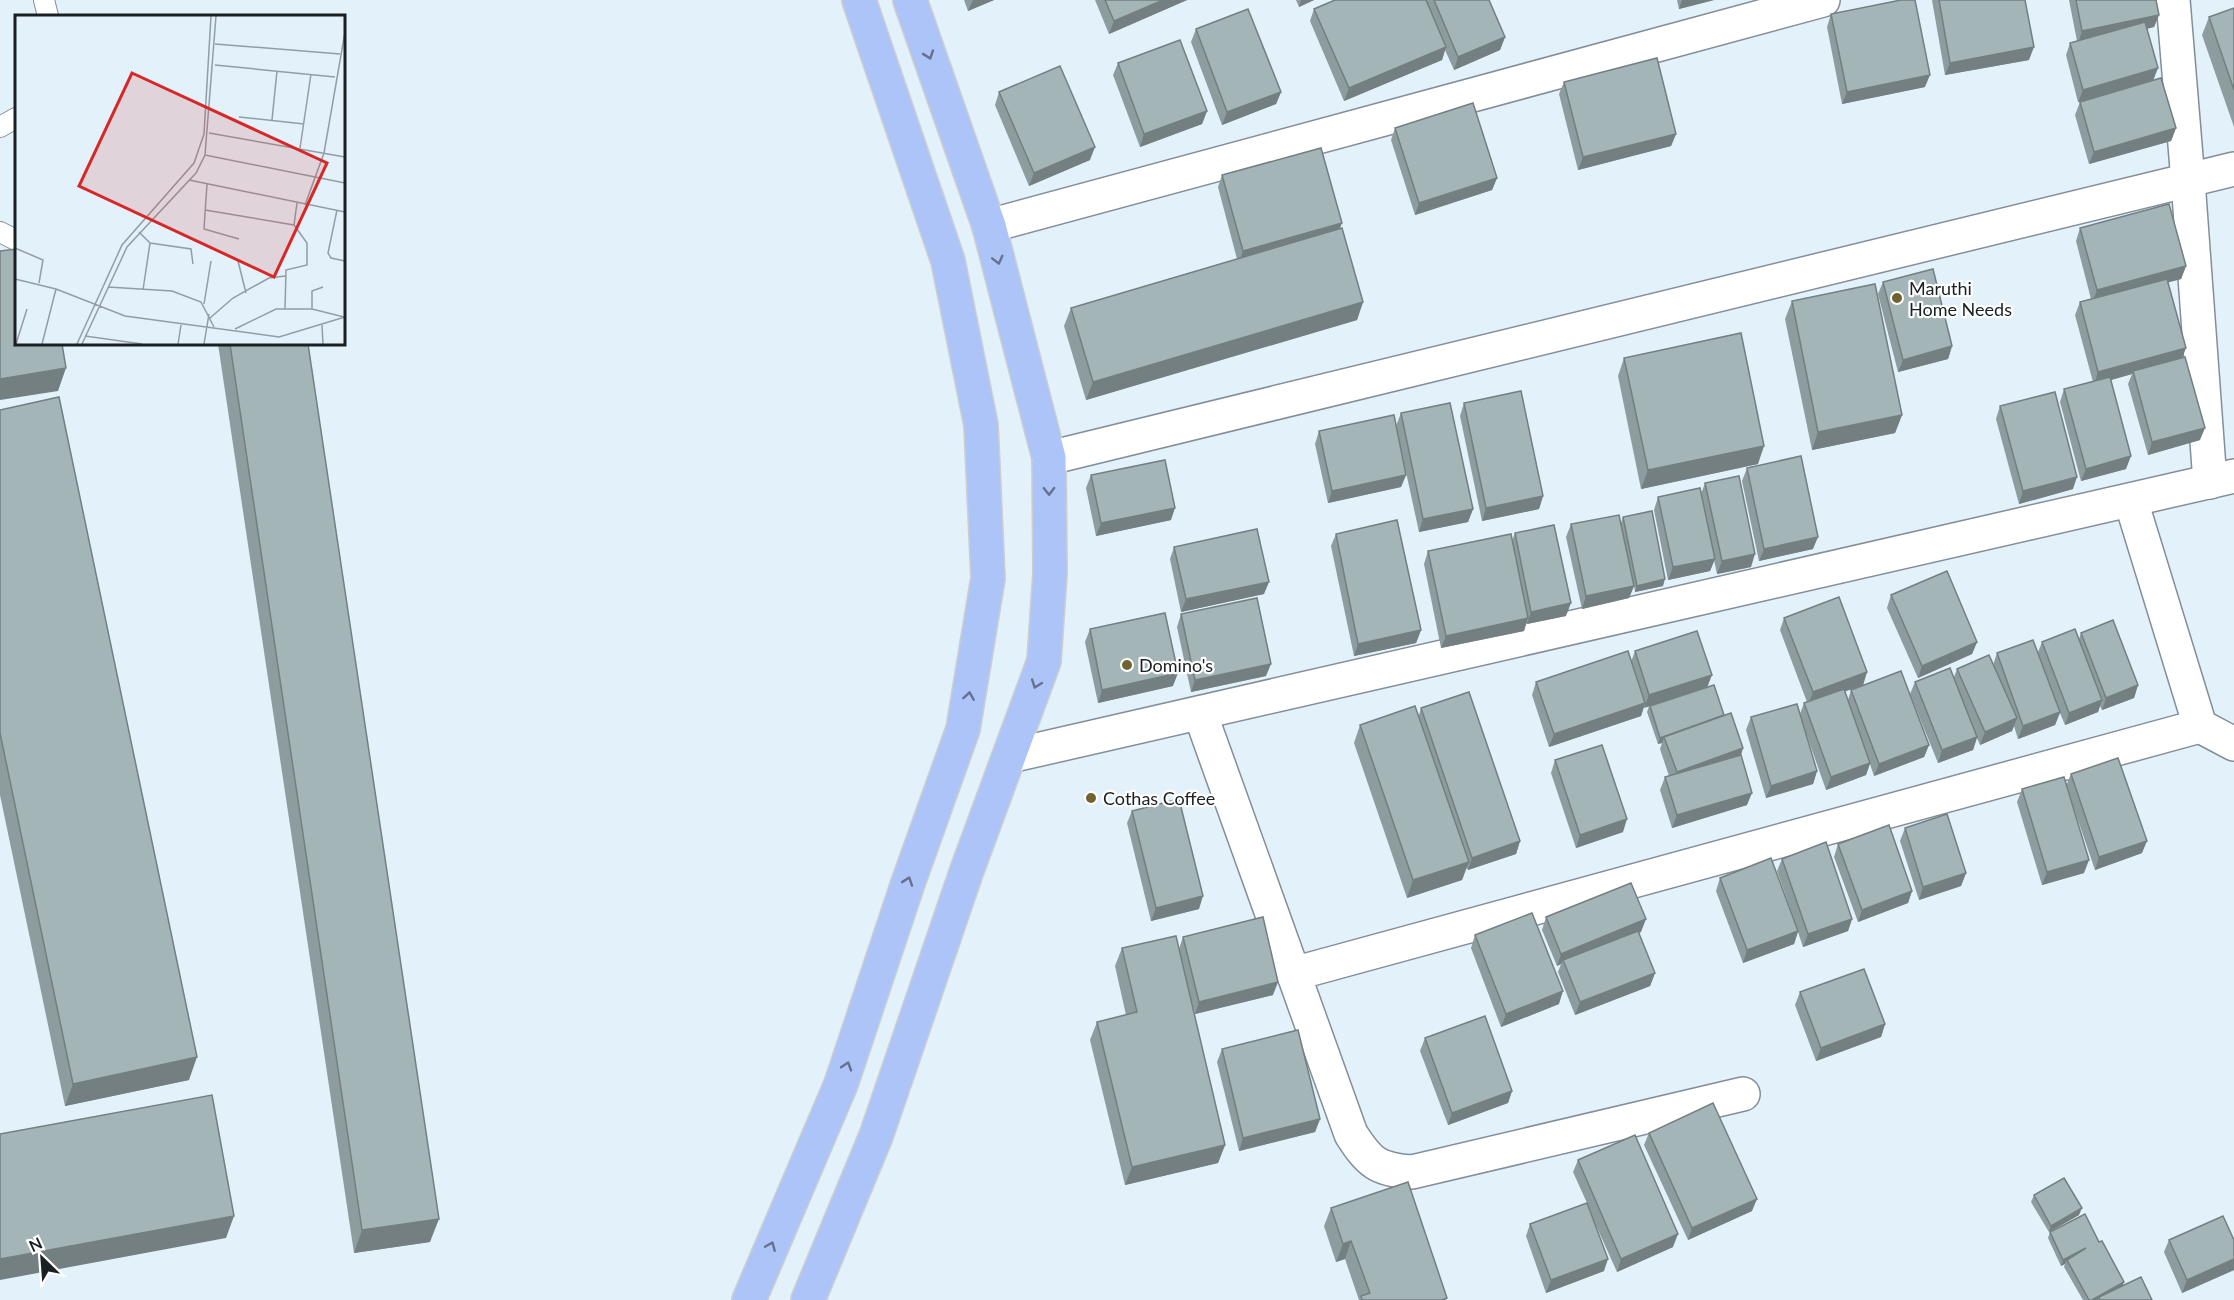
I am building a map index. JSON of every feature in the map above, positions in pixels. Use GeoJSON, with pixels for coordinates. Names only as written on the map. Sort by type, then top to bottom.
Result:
{"type":"FeatureCollection","features":[{"type":"Feature","properties":{"kind":"main road"},"geometry":{"type":"LineString","coordinates":[[750,1300],[841,1084],[908,883],[963,729],[988,578],[981,425],[948,261],[859,0]]}},
{"type":"Feature","properties":{"kind":"main road"},"geometry":{"type":"LineString","coordinates":[[808,1300],[876,1136],[968,870],[1044,662],[1050,573],[1049,458],[989,226],[910,0]]}},
{"type":"Feature","properties":{"kind":"street"},"geometry":{"type":"LineString","coordinates":[[989,226],[1823,0]]}},
{"type":"Feature","properties":{"kind":"street"},"geometry":{"type":"LineString","coordinates":[[1010,756],[2222,479],[2188,181],[2172,0]]}},
{"type":"Feature","properties":{"kind":"street"},"geometry":{"type":"LineString","coordinates":[[1049,458],[2234,169]]}},
{"type":"Feature","properties":{"kind":"street"},"geometry":{"type":"LineString","coordinates":[[2131,501],[2200,726]]}},
{"type":"Feature","properties":{"kind":"street"},"geometry":{"type":"LineString","coordinates":[[1200,713],[1351,1134],[1366,1157],[1390,1171],[1412,1172],[1743,1094]]}},
{"type":"Feature","properties":{"kind":"street"},"geometry":{"type":"LineString","coordinates":[[1293,974],[2200,726],[2234,744]]}},
{"type":"Feature","properties":{"kind":"lane"},"geometry":{"type":"LineString","coordinates":[[44,0],[48,15]]}},
{"type":"Feature","properties":{"kind":"lane"},"geometry":{"type":"LineString","coordinates":[[0,127],[15,119]]}},
{"type":"Feature","properties":{"kind":"lane"},"geometry":{"type":"LineString","coordinates":[[0,232],[15,240]]}},
{"type":"Feature","properties":{"kind":"building"},"geometry":{"type":"Polygon","coordinates":[[[1105,0],[1163,0],[1114,21],[1105,0]]]}},
{"type":"Feature","properties":{"kind":"building"},"geometry":{"type":"Polygon","coordinates":[[[1335,0],[1426,0],[1446,47],[1349,88],[1314,9],[1335,0]]]}},
{"type":"Feature","properties":{"kind":"building"},"geometry":{"type":"Polygon","coordinates":[[[1434,0],[1489,0],[1505,37],[1458,57],[1434,0]]]}},
{"type":"Feature","properties":{"kind":"building"},"geometry":{"type":"Polygon","coordinates":[[[1901,0],[1915,0],[1930,75],[1847,92],[1831,14],[1901,0]]]}},
{"type":"Feature","properties":{"kind":"building"},"geometry":{"type":"Polygon","coordinates":[[[1939,0],[2025,0],[2034,47],[1950,63],[1939,0]]]}},
{"type":"Feature","properties":{"kind":"building"},"geometry":{"type":"Polygon","coordinates":[[[2076,0],[2156,0],[2159,15],[2082,31],[2076,0]]]}},
{"type":"Feature","properties":{"kind":"building"},"geometry":{"type":"Polygon","coordinates":[[[2234,8],[2234,90],[2209,17],[2234,8]]]}},
{"type":"Feature","properties":{"kind":"building"},"geometry":{"type":"Polygon","coordinates":[[[1248,9],[1281,92],[1227,112],[1196,29],[1248,9]]]}},
{"type":"Feature","properties":{"kind":"building"},"geometry":{"type":"Polygon","coordinates":[[[2145,22],[2158,68],[2083,90],[2070,43],[2145,22]]]}},
{"type":"Feature","properties":{"kind":"building"},"geometry":{"type":"Polygon","coordinates":[[[1180,40],[1207,111],[1144,134],[1118,63],[1180,40]]]}},
{"type":"Feature","properties":{"kind":"building"},"geometry":{"type":"Polygon","coordinates":[[[1657,58],[1676,134],[1583,157],[1564,82],[1657,58]]]}},
{"type":"Feature","properties":{"kind":"building"},"geometry":{"type":"Polygon","coordinates":[[[1060,66],[1095,147],[1034,173],[999,92],[1060,66]]]}},
{"type":"Feature","properties":{"kind":"building"},"geometry":{"type":"Polygon","coordinates":[[[2161,78],[2176,128],[2094,152],[2080,102],[2161,78]]]}},
{"type":"Feature","properties":{"kind":"building"},"geometry":{"type":"Polygon","coordinates":[[[1473,103],[1497,178],[1419,203],[1395,128],[1473,103]]]}},
{"type":"Feature","properties":{"kind":"building"},"geometry":{"type":"Polygon","coordinates":[[[1321,148],[1342,223],[1243,251],[1222,175],[1321,148]]]}},
{"type":"Feature","properties":{"kind":"building"},"geometry":{"type":"Polygon","coordinates":[[[2169,204],[2186,266],[2097,290],[2080,228],[2169,204]]]}},
{"type":"Feature","properties":{"kind":"building"},"geometry":{"type":"Polygon","coordinates":[[[1342,228],[1363,302],[1093,382],[1071,308],[1342,228]]]}},
{"type":"Feature","properties":{"kind":"building"},"geometry":{"type":"Polygon","coordinates":[[[15,249],[15,345],[62,345],[66,368],[0,379],[0,251],[15,249]]]}},
{"type":"Feature","properties":{"kind":"building"},"geometry":{"type":"Polygon","coordinates":[[[1933,269],[1952,346],[1903,360],[1883,282],[1933,269]]]}},
{"type":"Feature","properties":{"kind":"building"},"geometry":{"type":"Polygon","coordinates":[[[2167,279],[2186,348],[2098,372],[2080,302],[2167,279]]]}},
{"type":"Feature","properties":{"kind":"building"},"geometry":{"type":"Polygon","coordinates":[[[1875,284],[1902,415],[1818,432],[1792,301],[1875,284]]]}},
{"type":"Feature","properties":{"kind":"building"},"geometry":{"type":"Polygon","coordinates":[[[1741,333],[1764,446],[1648,470],[1624,358],[1741,333]]]}},
{"type":"Feature","properties":{"kind":"building"},"geometry":{"type":"Polygon","coordinates":[[[230,345],[308,345],[439,1219],[362,1230],[230,345]]]}},
{"type":"Feature","properties":{"kind":"building"},"geometry":{"type":"Polygon","coordinates":[[[2185,357],[2205,428],[2152,442],[2133,371],[2185,357]]]}},
{"type":"Feature","properties":{"kind":"building"},"geometry":{"type":"Polygon","coordinates":[[[2110,377],[2131,456],[2086,469],[2064,389],[2110,377]]]}},
{"type":"Feature","properties":{"kind":"building"},"geometry":{"type":"Polygon","coordinates":[[[1521,391],[1543,496],[1486,508],[1464,403],[1521,391]]]}},
{"type":"Feature","properties":{"kind":"building"},"geometry":{"type":"Polygon","coordinates":[[[2055,392],[2077,477],[2023,491],[2000,406],[2055,392]]]}},
{"type":"Feature","properties":{"kind":"building"},"geometry":{"type":"Polygon","coordinates":[[[59,397],[197,1057],[73,1084],[0,733],[0,410],[59,397]]]}},
{"type":"Feature","properties":{"kind":"building"},"geometry":{"type":"Polygon","coordinates":[[[1450,403],[1473,509],[1423,519],[1401,413],[1450,403]]]}},
{"type":"Feature","properties":{"kind":"building"},"geometry":{"type":"Polygon","coordinates":[[[1394,415],[1406,475],[1332,491],[1319,431],[1394,415]]]}},
{"type":"Feature","properties":{"kind":"building"},"geometry":{"type":"Polygon","coordinates":[[[1801,456],[1818,537],[1764,549],[1747,468],[1801,456]]]}},
{"type":"Feature","properties":{"kind":"building"},"geometry":{"type":"Polygon","coordinates":[[[1165,460],[1175,508],[1101,523],[1091,475],[1165,460]]]}},
{"type":"Feature","properties":{"kind":"building"},"geometry":{"type":"Polygon","coordinates":[[[1739,476],[1755,554],[1722,561],[1705,483],[1739,476]]]}},
{"type":"Feature","properties":{"kind":"building"},"geometry":{"type":"Polygon","coordinates":[[[1700,488],[1715,559],[1673,567],[1658,497],[1700,488]]]}},
{"type":"Feature","properties":{"kind":"building"},"geometry":{"type":"Polygon","coordinates":[[[1652,511],[1665,579],[1637,586],[1623,517],[1652,511]]]}},
{"type":"Feature","properties":{"kind":"building"},"geometry":{"type":"Polygon","coordinates":[[[1619,515],[1634,586],[1586,596],[1571,524],[1619,515]]]}},
{"type":"Feature","properties":{"kind":"building"},"geometry":{"type":"Polygon","coordinates":[[[1397,520],[1421,630],[1358,644],[1336,534],[1397,520]]]}},
{"type":"Feature","properties":{"kind":"building"},"geometry":{"type":"Polygon","coordinates":[[[1554,525],[1571,603],[1531,612],[1515,533],[1554,525]]]}},
{"type":"Feature","properties":{"kind":"building"},"geometry":{"type":"Polygon","coordinates":[[[1257,529],[1269,582],[1186,599],[1174,547],[1257,529]]]}},
{"type":"Feature","properties":{"kind":"building"},"geometry":{"type":"Polygon","coordinates":[[[1511,534],[1528,618],[1446,636],[1428,551],[1511,534]]]}},
{"type":"Feature","properties":{"kind":"building"},"geometry":{"type":"Polygon","coordinates":[[[1947,571],[1977,642],[1922,666],[1891,595],[1947,571]]]}},
{"type":"Feature","properties":{"kind":"building"},"geometry":{"type":"Polygon","coordinates":[[[1839,597],[1867,672],[1813,692],[1784,618],[1839,597]]]}},
{"type":"Feature","properties":{"kind":"building"},"geometry":{"type":"Polygon","coordinates":[[[1257,598],[1271,664],[1195,680],[1181,614],[1257,598]]]}},
{"type":"Feature","properties":{"kind":"building"},"geometry":{"type":"Polygon","coordinates":[[[1165,613],[1178,673],[1102,690],[1090,629],[1165,613]]]}},
{"type":"Feature","properties":{"kind":"building"},"geometry":{"type":"Polygon","coordinates":[[[2113,620],[2138,685],[2106,698],[2081,633],[2113,620]]]}},
{"type":"Feature","properties":{"kind":"building"},"geometry":{"type":"Polygon","coordinates":[[[2075,629],[2102,700],[2069,713],[2042,642],[2075,629]]]}},
{"type":"Feature","properties":{"kind":"building"},"geometry":{"type":"Polygon","coordinates":[[[1697,631],[1712,675],[1649,695],[1635,651],[1697,631]]]}},
{"type":"Feature","properties":{"kind":"building"},"geometry":{"type":"Polygon","coordinates":[[[2033,640],[2060,712],[2023,726],[1997,653],[2033,640]]]}},
{"type":"Feature","properties":{"kind":"building"},"geometry":{"type":"Polygon","coordinates":[[[1628,651],[1645,703],[1554,734],[1536,682],[1628,651]]]}},
{"type":"Feature","properties":{"kind":"building"},"geometry":{"type":"Polygon","coordinates":[[[1989,655],[2017,718],[1985,732],[1957,669],[1989,655]]]}},
{"type":"Feature","properties":{"kind":"building"},"geometry":{"type":"Polygon","coordinates":[[[1950,668],[1977,737],[1942,750],[1915,682],[1950,668]]]}},
{"type":"Feature","properties":{"kind":"building"},"geometry":{"type":"Polygon","coordinates":[[[1901,671],[1929,745],[1879,764],[1851,690],[1901,671]]]}},
{"type":"Feature","properties":{"kind":"building"},"geometry":{"type":"Polygon","coordinates":[[[1714,685],[1724,715],[1660,738],[1650,706],[1714,685]]]}},
{"type":"Feature","properties":{"kind":"building"},"geometry":{"type":"Polygon","coordinates":[[[1844,689],[1870,763],[1831,777],[1804,703],[1844,689]]]}},
{"type":"Feature","properties":{"kind":"building"},"geometry":{"type":"Polygon","coordinates":[[[1469,692],[1520,841],[1472,858],[1421,708],[1469,692]]]}},
{"type":"Feature","properties":{"kind":"building"},"geometry":{"type":"Polygon","coordinates":[[[1797,704],[1817,771],[1771,786],[1751,717],[1797,704]]]}},
{"type":"Feature","properties":{"kind":"building"},"geometry":{"type":"Polygon","coordinates":[[[1415,706],[1469,862],[1413,880],[1360,725],[1415,706]]]}},
{"type":"Feature","properties":{"kind":"building"},"geometry":{"type":"Polygon","coordinates":[[[1731,713],[1743,748],[1677,772],[1664,737],[1731,713]]]}},
{"type":"Feature","properties":{"kind":"building"},"geometry":{"type":"Polygon","coordinates":[[[1602,745],[1627,819],[1580,835],[1555,760],[1602,745]]]}},
{"type":"Feature","properties":{"kind":"building"},"geometry":{"type":"Polygon","coordinates":[[[1741,755],[1752,793],[1677,815],[1665,777],[1741,755]]]}},
{"type":"Feature","properties":{"kind":"building"},"geometry":{"type":"Polygon","coordinates":[[[2118,758],[2147,841],[2099,857],[2071,774],[2118,758]]]}},
{"type":"Feature","properties":{"kind":"building"},"geometry":{"type":"Polygon","coordinates":[[[2064,777],[2089,860],[2047,872],[2022,789],[2064,777]]]}},
{"type":"Feature","properties":{"kind":"building"},"geometry":{"type":"Polygon","coordinates":[[[1179,799],[1203,896],[1156,908],[1132,811],[1179,799]]]}},
{"type":"Feature","properties":{"kind":"building"},"geometry":{"type":"Polygon","coordinates":[[[1947,814],[1966,873],[1923,887],[1905,828],[1947,814]]]}},
{"type":"Feature","properties":{"kind":"building"},"geometry":{"type":"Polygon","coordinates":[[[1889,825],[1912,891],[1862,910],[1838,844],[1889,825]]]}},
{"type":"Feature","properties":{"kind":"building"},"geometry":{"type":"Polygon","coordinates":[[[1826,842],[1852,919],[1808,934],[1782,859],[1826,842]]]}},
{"type":"Feature","properties":{"kind":"building"},"geometry":{"type":"Polygon","coordinates":[[[1771,858],[1798,931],[1747,950],[1720,878],[1771,858]]]}},
{"type":"Feature","properties":{"kind":"building"},"geometry":{"type":"Polygon","coordinates":[[[1631,883],[1646,919],[1561,954],[1546,917],[1631,883]]]}},
{"type":"Feature","properties":{"kind":"building"},"geometry":{"type":"Polygon","coordinates":[[[1532,913],[1563,991],[1506,1014],[1475,935],[1532,913]]]}},
{"type":"Feature","properties":{"kind":"building"},"geometry":{"type":"Polygon","coordinates":[[[1263,917],[1278,982],[1199,1002],[1183,937],[1263,917]]]}},
{"type":"Feature","properties":{"kind":"building"},"geometry":{"type":"Polygon","coordinates":[[[1638,931],[1655,973],[1580,1002],[1563,960],[1638,931]]]}},
{"type":"Feature","properties":{"kind":"building"},"geometry":{"type":"Polygon","coordinates":[[[1176,936],[1225,1145],[1132,1167],[1097,1022],[1137,1012],[1122,948],[1176,936]]]}},
{"type":"Feature","properties":{"kind":"building"},"geometry":{"type":"Polygon","coordinates":[[[1864,969],[1885,1024],[1821,1048],[1800,992],[1864,969]]]}},
{"type":"Feature","properties":{"kind":"building"},"geometry":{"type":"Polygon","coordinates":[[[1485,1016],[1512,1091],[1452,1113],[1425,1038],[1485,1016]]]}},
{"type":"Feature","properties":{"kind":"building"},"geometry":{"type":"Polygon","coordinates":[[[1298,1030],[1320,1119],[1243,1138],[1222,1049],[1298,1030]]]}},
{"type":"Feature","properties":{"kind":"building"},"geometry":{"type":"Polygon","coordinates":[[[212,1095],[234,1216],[0,1259],[0,1134],[212,1095]]]}},
{"type":"Feature","properties":{"kind":"building"},"geometry":{"type":"Polygon","coordinates":[[[1713,1103],[1757,1199],[1692,1228],[1649,1133],[1713,1103]]]}},
{"type":"Feature","properties":{"kind":"building"},"geometry":{"type":"Polygon","coordinates":[[[1635,1135],[1678,1234],[1621,1259],[1578,1160],[1635,1135]]]}},
{"type":"Feature","properties":{"kind":"building"},"geometry":{"type":"Polygon","coordinates":[[[2064,1178],[2082,1208],[2051,1226],[2034,1195],[2064,1178]]]}},
{"type":"Feature","properties":{"kind":"building"},"geometry":{"type":"Polygon","coordinates":[[[1408,1182],[1447,1298],[1442,1300],[1362,1300],[1361,1296],[1370,1293],[1351,1241],[1343,1244],[1331,1208],[1408,1182]]]}},
{"type":"Feature","properties":{"kind":"building"},"geometry":{"type":"Polygon","coordinates":[[[1587,1203],[1608,1259],[1551,1280],[1530,1224],[1587,1203]]]}},
{"type":"Feature","properties":{"kind":"building"},"geometry":{"type":"Polygon","coordinates":[[[2085,1214],[2124,1282],[2092,1300],[2089,1300],[2067,1260],[2086,1248],[2063,1260],[2050,1232],[2085,1214]]]}},
{"type":"Feature","properties":{"kind":"building"},"geometry":{"type":"Polygon","coordinates":[[[2223,1216],[2234,1240],[2234,1259],[2187,1280],[2169,1240],[2223,1216]]]}},
{"type":"Feature","properties":{"kind":"building"},"geometry":{"type":"Polygon","coordinates":[[[2141,1277],[2152,1300],[2100,1300],[2099,1297],[2141,1277]]]}},
{"type":"Feature","properties":{"kind":"place","name":"Maruthi Home Needs"},"geometry":{"type":"Point","coordinates":[1897,298]}},
{"type":"Feature","properties":{"kind":"place","name":"Domino's"},"geometry":{"type":"Point","coordinates":[1127,665]}},
{"type":"Feature","properties":{"kind":"place","name":"Cothas Coffee"},"geometry":{"type":"Point","coordinates":[1091,798]}}]}
